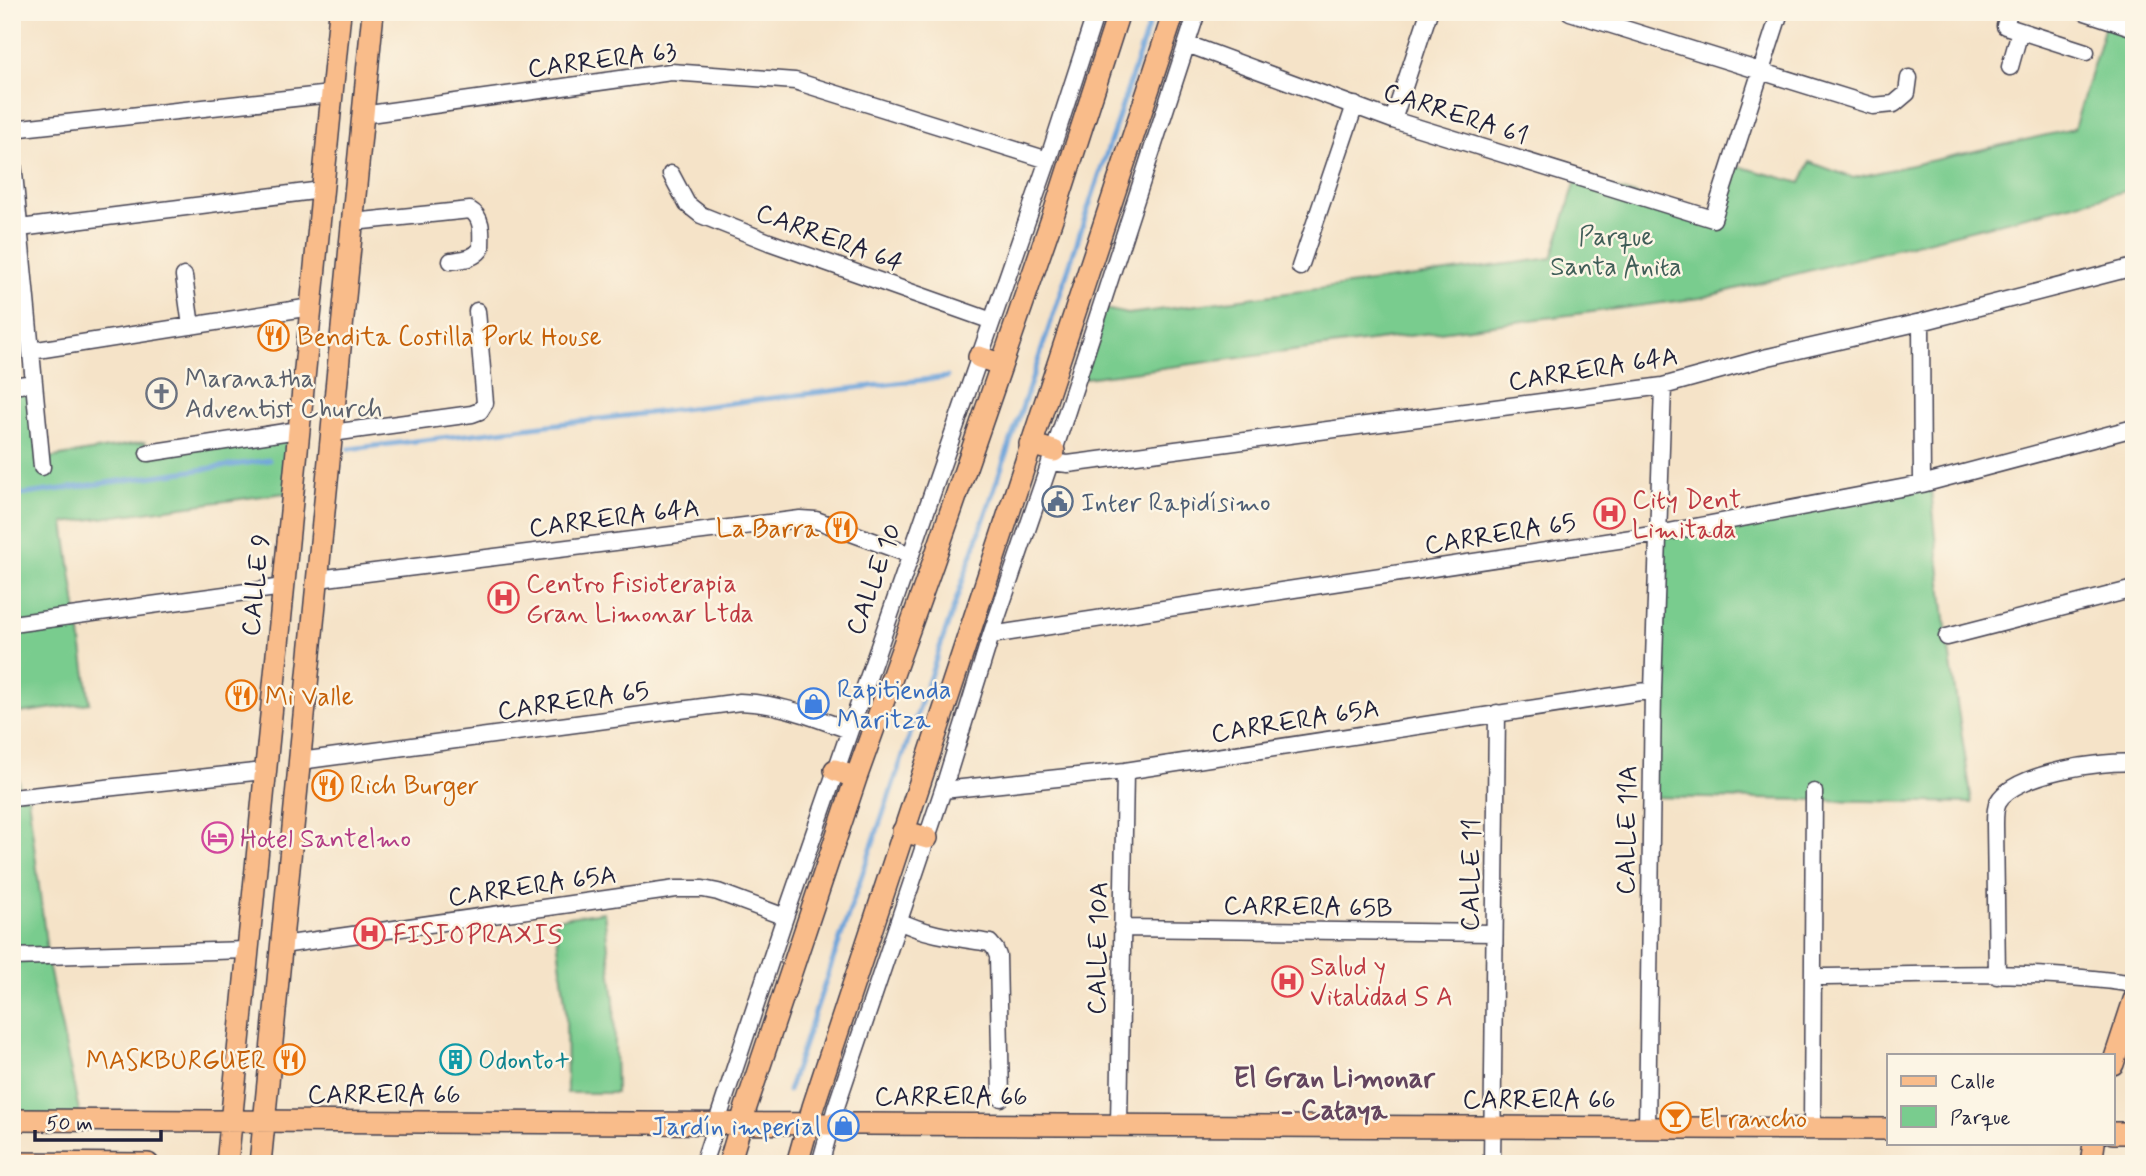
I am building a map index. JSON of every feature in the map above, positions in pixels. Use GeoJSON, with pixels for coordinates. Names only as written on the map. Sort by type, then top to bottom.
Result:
{"type":"FeatureCollection","features":[{"type":"Feature","properties":{"kind":"main road","name":"CALLE 9"},"geometry":{"type":"LineString","coordinates":[[227,1164],[340,12]]}},
{"type":"Feature","properties":{"kind":"main road"},"geometry":{"type":"LineString","coordinates":[[260,1164],[373,12]]}},
{"type":"Feature","properties":{"kind":"main road","name":"CALLE 10"},"geometry":{"type":"LineString","coordinates":[[729,1164],[856,778],[1055,210],[1082,89],[1119,12]]}},
{"type":"Feature","properties":{"kind":"main road"},"geometry":{"type":"LineString","coordinates":[[797,1164],[807,1124],[1174,12]]}},
{"type":"Feature","properties":{"kind":"main road"},"geometry":{"type":"LineString","coordinates":[[320,214],[348,276]]}},
{"type":"Feature","properties":{"kind":"main road"},"geometry":{"type":"LineString","coordinates":[[304,374],[343,322]]}},
{"type":"Feature","properties":{"kind":"main road"},"geometry":{"type":"LineString","coordinates":[[979,358],[1000,364]]}},
{"type":"Feature","properties":{"kind":"main road"},"geometry":{"type":"LineString","coordinates":[[1030,444],[1052,456]]}},
{"type":"Feature","properties":{"kind":"main road"},"geometry":{"type":"LineString","coordinates":[[835,770],[856,778]]}},
{"type":"Feature","properties":{"kind":"main road"},"geometry":{"type":"LineString","coordinates":[[903,831],[927,838]]}},
{"type":"Feature","properties":{"kind":"main road"},"geometry":{"type":"LineString","coordinates":[[2114,1061],[2134,1000]]}},
{"type":"Feature","properties":{"kind":"main road","name":"CARRERA 66"},"geometry":{"type":"LineString","coordinates":[[12,1120],[1887,1129]]}},
{"type":"Feature","properties":{"kind":"main road"},"geometry":{"type":"LineString","coordinates":[[2114,1133],[2134,1133]]}},
{"type":"Feature","properties":{"kind":"main road"},"geometry":{"type":"LineString","coordinates":[[2091,1164],[2094,1144]]}},
{"type":"Feature","properties":{"kind":"main road"},"geometry":{"type":"LineString","coordinates":[[20,1163],[148,1164]]}},
{"type":"Feature","properties":{"kind":"street","name":"CALLE 10"},"geometry":{"type":"LineString","coordinates":[[703,1164],[835,770],[1048,160],[1082,89],[1096,12]]}},
{"type":"Feature","properties":{"kind":"street"},"geometry":{"type":"LineString","coordinates":[[820,1164],[1197,12]]}},
{"type":"Feature","properties":{"kind":"street"},"geometry":{"type":"LineString","coordinates":[[1393,120],[1429,12]]}},
{"type":"Feature","properties":{"kind":"street"},"geometry":{"type":"LineString","coordinates":[[1570,12],[1873,106],[1894,104],[1907,93],[1909,78]]}},
{"type":"Feature","properties":{"kind":"street"},"geometry":{"type":"LineString","coordinates":[[1760,72],[1780,12]]}},
{"type":"Feature","properties":{"kind":"street"},"geometry":{"type":"LineString","coordinates":[[2009,12],[2005,26],[2086,52]]}},
{"type":"Feature","properties":{"kind":"street"},"geometry":{"type":"LineString","coordinates":[[2085,12],[2134,28]]}},
{"type":"Feature","properties":{"kind":"street"},"geometry":{"type":"LineString","coordinates":[[2010,67],[2020,31]]}},
{"type":"Feature","properties":{"kind":"street","name":"CARRERA 61"},"geometry":{"type":"LineString","coordinates":[[1186,44],[1393,120],[1713,219],[1760,72]]}},
{"type":"Feature","properties":{"kind":"street","name":"CARRERA 63"},"geometry":{"type":"LineString","coordinates":[[362,115],[671,72],[795,81],[1048,160]]}},
{"type":"Feature","properties":{"kind":"street"},"geometry":{"type":"LineString","coordinates":[[12,129],[331,94]]}},
{"type":"Feature","properties":{"kind":"street"},"geometry":{"type":"LineString","coordinates":[[1300,267],[1355,105]]}},
{"type":"Feature","properties":{"kind":"street"},"geometry":{"type":"LineString","coordinates":[[12,152],[16,228],[42,467]]}},
{"type":"Feature","properties":{"kind":"street","name":"CARRERA 64"},"geometry":{"type":"LineString","coordinates":[[671,174],[687,204],[701,215],[992,321]]}},
{"type":"Feature","properties":{"kind":"street"},"geometry":{"type":"LineString","coordinates":[[16,228],[322,190]]}},
{"type":"Feature","properties":{"kind":"street"},"geometry":{"type":"LineString","coordinates":[[353,222],[470,210],[477,214],[480,223],[481,249],[476,255],[451,261]]}},
{"type":"Feature","properties":{"kind":"street","name":"CARRERA 64A"},"geometry":{"type":"LineString","coordinates":[[1052,456],[1068,464],[1662,386],[1768,357],[1921,322],[2134,267]]}},
{"type":"Feature","properties":{"kind":"street"},"geometry":{"type":"LineString","coordinates":[[184,276],[191,326]]}},
{"type":"Feature","properties":{"kind":"street"},"geometry":{"type":"LineString","coordinates":[[31,351],[311,307]]}},
{"type":"Feature","properties":{"kind":"street"},"geometry":{"type":"LineString","coordinates":[[332,433],[480,411],[485,403],[477,311]]}},
{"type":"Feature","properties":{"kind":"street"},"geometry":{"type":"LineString","coordinates":[[1921,322],[1922,484]]}},
{"type":"Feature","properties":{"kind":"street"},"geometry":{"type":"LineString","coordinates":[[12,386],[34,383]]}},
{"type":"Feature","properties":{"kind":"street","name":"CALLE 11A"},"geometry":{"type":"LineString","coordinates":[[1647,1128],[1653,690],[1662,386]]}},
{"type":"Feature","properties":{"kind":"street","name":"CARRERA 65"},"geometry":{"type":"LineString","coordinates":[[991,635],[1658,534],[1922,484],[2134,428]]}},
{"type":"Feature","properties":{"kind":"street"},"geometry":{"type":"LineString","coordinates":[[148,453],[298,430]]}},
{"type":"Feature","properties":{"kind":"street","name":"CARRERA 64A"},"geometry":{"type":"LineString","coordinates":[[318,579],[800,519],[816,520],[911,555]]}},
{"type":"Feature","properties":{"kind":"street"},"geometry":{"type":"LineString","coordinates":[[12,624],[283,587]]}},
{"type":"Feature","properties":{"kind":"street"},"geometry":{"type":"LineString","coordinates":[[1947,637],[2134,589]]}},
{"type":"Feature","properties":{"kind":"street","name":"CARRERA 65A"},"geometry":{"type":"LineString","coordinates":[[943,790],[1125,771],[1653,690]]}},
{"type":"Feature","properties":{"kind":"street","name":"CARRERA 65"},"geometry":{"type":"LineString","coordinates":[[300,761],[740,702],[781,706],[849,730]]}},
{"type":"Feature","properties":{"kind":"street","name":"CALLE 11"},"geometry":{"type":"LineString","coordinates":[[1492,1164],[1497,713]]}},
{"type":"Feature","properties":{"kind":"street"},"geometry":{"type":"LineString","coordinates":[[1997,976],[1997,803],[2010,789],[2030,780],[2107,763],[2134,764]]}},
{"type":"Feature","properties":{"kind":"street"},"geometry":{"type":"LineString","coordinates":[[12,798],[264,771]]}},
{"type":"Feature","properties":{"kind":"street","name":"CALLE 10A"},"geometry":{"type":"LineString","coordinates":[[1119,1125],[1125,771]]}},
{"type":"Feature","properties":{"kind":"street"},"geometry":{"type":"LineString","coordinates":[[1812,1128],[1814,792]]}},
{"type":"Feature","properties":{"kind":"street","name":"CARRERA 65A"},"geometry":{"type":"LineString","coordinates":[[282,945],[676,889],[718,892],[785,917]]}},
{"type":"Feature","properties":{"kind":"street"},"geometry":{"type":"LineString","coordinates":[[898,921],[916,930],[990,943],[995,949],[998,956],[1001,1098]]}},
{"type":"Feature","properties":{"kind":"street","name":"CARRERA 65B"},"geometry":{"type":"LineString","coordinates":[[1122,928],[1494,933]]}},
{"type":"Feature","properties":{"kind":"street"},"geometry":{"type":"LineString","coordinates":[[12,957],[247,950]]}},
{"type":"Feature","properties":{"kind":"street"},"geometry":{"type":"LineString","coordinates":[[1813,977],[1997,976],[2080,978],[2134,984]]}},
{"type":"Feature","properties":{"kind":"green space","name":"Parque Santa Anita"},"geometry":{"type":"Polygon","coordinates":[[[2107,19],[2134,28],[2134,189],[1700,298],[1077,379],[1100,308],[1128,314],[1552,258],[1577,177],[1713,219],[1730,164],[1801,183],[1810,162],[1853,178],[2074,129],[2107,19]]]}},
{"type":"Feature","properties":{"kind":"green space"},"geometry":{"type":"Polygon","coordinates":[[[34,383],[42,459],[145,442],[148,452],[298,430],[292,492],[64,523],[90,703],[12,714],[12,386],[34,383]]]}},
{"type":"Feature","properties":{"kind":"green space"},"geometry":{"type":"Polygon","coordinates":[[[1930,481],[1947,637],[1972,803],[1651,797],[1658,534],[1930,481]]]}},
{"type":"Feature","properties":{"kind":"green space"},"geometry":{"type":"Polygon","coordinates":[[[12,726],[20,796],[28,796],[49,968],[81,1120],[12,1120],[12,726]]]}},
{"type":"Feature","properties":{"kind":"green space"},"geometry":{"type":"Polygon","coordinates":[[[604,912],[614,1001],[616,1093],[567,1093],[566,1011],[555,919],[604,912]]]}},
{"type":"Feature","properties":{"kind":"waterway"},"geometry":{"type":"LineString","coordinates":[[788,1091],[1035,370],[1153,12]]}},
{"type":"Feature","properties":{"kind":"waterway"},"geometry":{"type":"LineString","coordinates":[[349,449],[947,377]]}},
{"type":"Feature","properties":{"kind":"waterway"},"geometry":{"type":"LineString","coordinates":[[12,496],[269,460]]}},
{"type":"Feature","properties":{"kind":"place","name":"Bendita Costilla Pork House"},"geometry":{"type":"Point","coordinates":[274,336]}},
{"type":"Feature","properties":{"kind":"place","name":"Maranatha Adventist Church"},"geometry":{"type":"Point","coordinates":[162,393]}},
{"type":"Feature","properties":{"kind":"place","name":"Inter Rapidísimo"},"geometry":{"type":"Point","coordinates":[1058,502]}},
{"type":"Feature","properties":{"kind":"place","name":"City Dent Limitada"},"geometry":{"type":"Point","coordinates":[1609,514]}},
{"type":"Feature","properties":{"kind":"place","name":"La Barra"},"geometry":{"type":"Point","coordinates":[842,528]}},
{"type":"Feature","properties":{"kind":"place","name":"Centro Fisioterapia Gran Limonar Ltda"},"geometry":{"type":"Point","coordinates":[503,598]}},
{"type":"Feature","properties":{"kind":"place","name":"Mi Valle"},"geometry":{"type":"Point","coordinates":[242,696]}},
{"type":"Feature","properties":{"kind":"place","name":"Rapitienda Maritza"},"geometry":{"type":"Point","coordinates":[814,704]}},
{"type":"Feature","properties":{"kind":"place","name":"Rich Burger"},"geometry":{"type":"Point","coordinates":[327,785]}},
{"type":"Feature","properties":{"kind":"place","name":"Hotel Santelmo"},"geometry":{"type":"Point","coordinates":[217,838]}},
{"type":"Feature","properties":{"kind":"place","name":"FISIOPRAXIS"},"geometry":{"type":"Point","coordinates":[370,934]}},
{"type":"Feature","properties":{"kind":"place","name":"Salud y Vitalidad S A"},"geometry":{"type":"Point","coordinates":[1287,981]}},
{"type":"Feature","properties":{"kind":"place","name":"MASKBURGUER"},"geometry":{"type":"Point","coordinates":[289,1060]}},
{"type":"Feature","properties":{"kind":"place","name":"Odonto+"},"geometry":{"type":"Point","coordinates":[455,1060]}},
{"type":"Feature","properties":{"kind":"place","name":"El rancho"},"geometry":{"type":"Point","coordinates":[1676,1118]}},
{"type":"Feature","properties":{"kind":"place","name":"Jardín imperial"},"geometry":{"type":"Point","coordinates":[844,1126]}},
{"type":"Feature","properties":{"kind":"district","name":"El Gran Limonar - Cataya"},"geometry":{"type":"Point","coordinates":[1334,1093]}}]}
